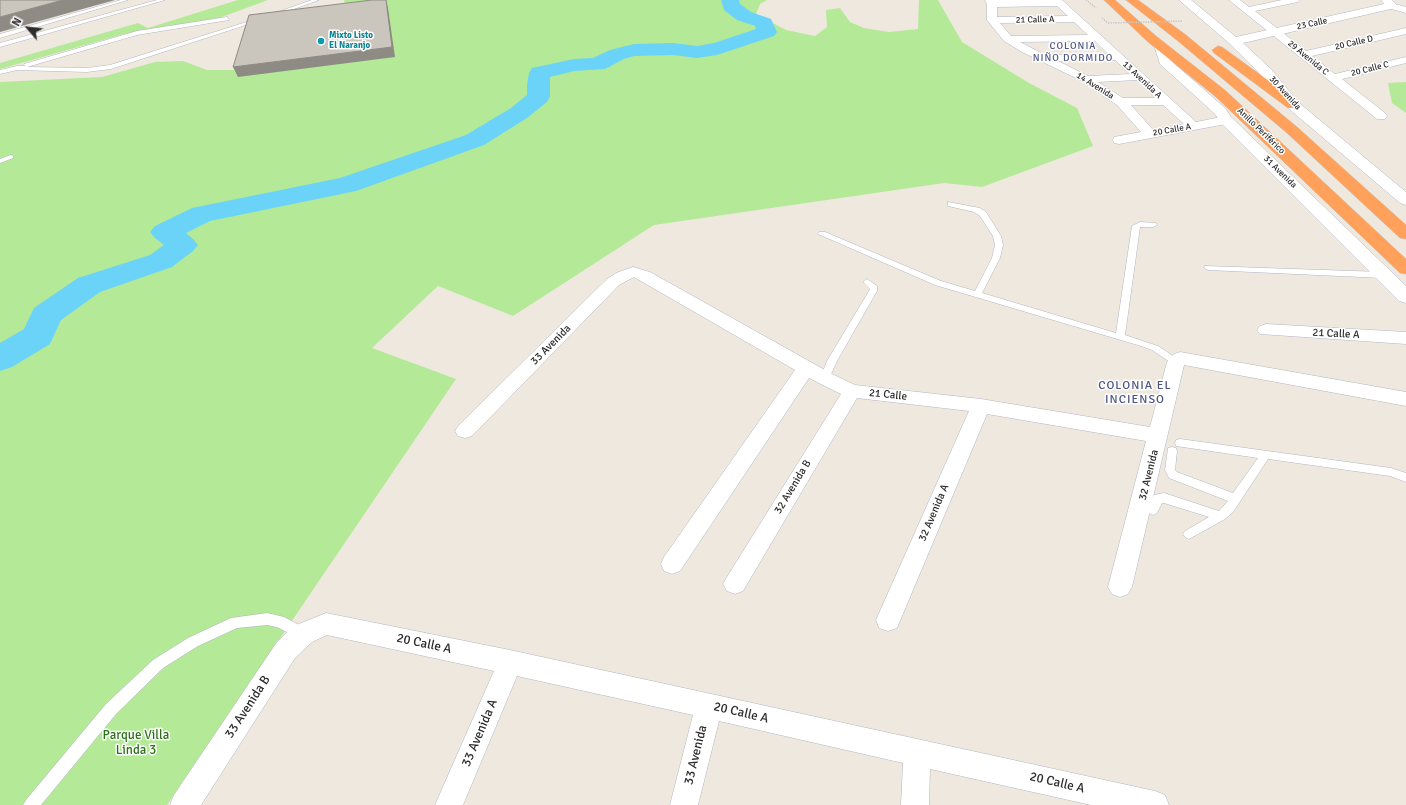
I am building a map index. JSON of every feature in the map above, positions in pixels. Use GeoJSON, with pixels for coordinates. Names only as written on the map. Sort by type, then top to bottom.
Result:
{"type":"FeatureCollection","features":[{"type":"Feature","properties":{"kind":"highway"},"geometry":{"type":"LineString","coordinates":[[1100,0],[1133,21]]}},
{"type":"Feature","properties":{"kind":"highway","name":"Anillo Periférico"},"geometry":{"type":"LineString","coordinates":[[1109,0],[1160,45],[1222,94],[1406,269]]}},
{"type":"Feature","properties":{"kind":"highway","name":"Anillo Periférico"},"geometry":{"type":"LineString","coordinates":[[1131,0],[1159,23],[1182,38],[1292,130],[1406,234]]}},
{"type":"Feature","properties":{"kind":"highway"},"geometry":{"type":"LineString","coordinates":[[1159,23],[1194,36],[1218,50],[1293,105]]}},
{"type":"Feature","properties":{"kind":"street","name":"30 Avenida"},"geometry":{"type":"LineString","coordinates":[[1184,0],[1234,41],[1266,72],[1293,105],[1405,198]]}},
{"type":"Feature","properties":{"kind":"street","name":"29 Avenida C"},"geometry":{"type":"LineString","coordinates":[[1234,0],[1276,31],[1381,116]]}},
{"type":"Feature","properties":{"kind":"street"},"geometry":{"type":"LineString","coordinates":[[1248,10],[1295,0]]}},
{"type":"Feature","properties":{"kind":"street"},"geometry":{"type":"LineString","coordinates":[[992,20],[990,2],[1057,1]]}},
{"type":"Feature","properties":{"kind":"street","name":"13 Avenida A"},"geometry":{"type":"LineString","coordinates":[[1057,1],[1193,126]]}},
{"type":"Feature","properties":{"kind":"street","name":"23 Calle"},"geometry":{"type":"LineString","coordinates":[[1234,41],[1388,3]]}},
{"type":"Feature","properties":{"kind":"street"},"geometry":{"type":"LineString","coordinates":[[1388,3],[1406,10]]}},
{"type":"Feature","properties":{"kind":"street","name":"21 Calle A"},"geometry":{"type":"LineString","coordinates":[[992,20],[1078,19]]}},
{"type":"Feature","properties":{"kind":"street","name":"14 Avenida"},"geometry":{"type":"LineString","coordinates":[[992,20],[1008,39],[1086,79],[1121,102],[1150,134]]}},
{"type":"Feature","properties":{"kind":"street","name":"20 Calle D"},"geometry":{"type":"LineString","coordinates":[[1303,54],[1406,31]]}},
{"type":"Feature","properties":{"kind":"street"},"geometry":{"type":"LineString","coordinates":[[1008,39],[1097,38]]}},
{"type":"Feature","properties":{"kind":"street","name":"31 Avenida"},"geometry":{"type":"LineString","coordinates":[[1160,45],[1164,61],[1220,111],[1226,120],[1406,297]]}},
{"type":"Feature","properties":{"kind":"street"},"geometry":{"type":"LineString","coordinates":[[1044,58],[1118,57]]}},
{"type":"Feature","properties":{"kind":"street","name":"20 Calle C"},"geometry":{"type":"LineString","coordinates":[[1333,78],[1406,60]]}},
{"type":"Feature","properties":{"kind":"street"},"geometry":{"type":"LineString","coordinates":[[1086,79],[1140,77]]}},
{"type":"Feature","properties":{"kind":"street"},"geometry":{"type":"LineString","coordinates":[[1121,102],[1165,101]]}},
{"type":"Feature","properties":{"kind":"street","name":"20 Calle A"},"geometry":{"type":"LineString","coordinates":[[1119,140],[1226,120]]}},
{"type":"Feature","properties":{"kind":"street","name":"33 Avenida"},"geometry":{"type":"LineString","coordinates":[[466,431],[613,282],[622,276],[633,272],[644,275]]}},
{"type":"Feature","properties":{"kind":"street","name":"21 Calle"},"geometry":{"type":"LineString","coordinates":[[644,275],[825,379],[852,391],[981,406],[1165,444]]}},
{"type":"Feature","properties":{"kind":"street","name":"21 Calle A"},"geometry":{"type":"LineString","coordinates":[[1266,330],[1406,338]]}},
{"type":"Feature","properties":{"kind":"street"},"geometry":{"type":"LineString","coordinates":[[1176,362],[1180,358],[1188,359],[1406,399]]}},
{"type":"Feature","properties":{"kind":"street","name":"32 Avenida"},"geometry":{"type":"LineString","coordinates":[[1120,587],[1165,444],[1176,362]]}},
{"type":"Feature","properties":{"kind":"street"},"geometry":{"type":"LineString","coordinates":[[672,564],[806,368]]}},
{"type":"Feature","properties":{"kind":"street","name":"32 Avenida B"},"geometry":{"type":"LineString","coordinates":[[735,584],[852,391]]}},
{"type":"Feature","properties":{"kind":"street","name":"32 Avenida A"},"geometry":{"type":"LineString","coordinates":[[888,620],[981,406]]}},
{"type":"Feature","properties":{"kind":"street","name":"20 Calle A"},"geometry":{"type":"LineString","coordinates":[[326,624],[510,662],[1153,805]]}},
{"type":"Feature","properties":{"kind":"street","name":"33 Avenida B"},"geometry":{"type":"LineString","coordinates":[[184,805],[286,650],[303,634],[326,624]]}},
{"type":"Feature","properties":{"kind":"street","name":"33 Avenida A"},"geometry":{"type":"LineString","coordinates":[[450,805],[510,662]]}},
{"type":"Feature","properties":{"kind":"street","name":"33 Avenida"},"geometry":{"type":"LineString","coordinates":[[684,805],[709,706]]}},
{"type":"Feature","properties":{"kind":"street"},"geometry":{"type":"LineString","coordinates":[[915,805],[917,752]]}},
{"type":"Feature","properties":{"kind":"lane"},"geometry":{"type":"LineString","coordinates":[[0,36],[126,0]]}},
{"type":"Feature","properties":{"kind":"lane"},"geometry":{"type":"LineString","coordinates":[[0,45],[163,0]]}},
{"type":"Feature","properties":{"kind":"lane"},"geometry":{"type":"LineString","coordinates":[[17,68],[87,70],[111,67],[317,0]]}},
{"type":"Feature","properties":{"kind":"lane"},"geometry":{"type":"LineString","coordinates":[[0,72],[137,33],[227,19]]}},
{"type":"Feature","properties":{"kind":"lane"},"geometry":{"type":"LineString","coordinates":[[0,161],[11,158]]}},
{"type":"Feature","properties":{"kind":"lane"},"geometry":{"type":"LineString","coordinates":[[951,204],[977,210],[983,214],[997,236],[999,245],[996,258],[977,295]]}},
{"type":"Feature","properties":{"kind":"lane"},"geometry":{"type":"LineString","coordinates":[[1120,338],[1134,230],[1136,226],[1140,224],[1153,225]]}},
{"type":"Feature","properties":{"kind":"lane"},"geometry":{"type":"LineString","coordinates":[[822,234],[938,283],[1155,348],[1176,362]]}},
{"type":"Feature","properties":{"kind":"lane"},"geometry":{"type":"LineString","coordinates":[[1208,268],[1384,275]]}},
{"type":"Feature","properties":{"kind":"lane"},"geometry":{"type":"LineString","coordinates":[[825,379],[832,361],[873,291],[874,288],[867,282]]}},
{"type":"Feature","properties":{"kind":"lane"},"geometry":{"type":"LineString","coordinates":[[1180,443],[1391,472],[1406,478]]}},
{"type":"Feature","properties":{"kind":"lane"},"geometry":{"type":"LineString","coordinates":[[1165,444],[1170,470],[1173,475],[1180,479],[1236,499]]}},
{"type":"Feature","properties":{"kind":"lane"},"geometry":{"type":"LineString","coordinates":[[1189,534],[1221,516],[1229,509],[1266,454]]}},
{"type":"Feature","properties":{"kind":"lane"},"geometry":{"type":"LineString","coordinates":[[1153,510],[1158,498],[1164,498],[1221,516]]}},
{"type":"Feature","properties":{"kind":"lane"},"geometry":{"type":"LineString","coordinates":[[31,805],[111,709],[158,664],[193,642],[236,622],[267,619],[279,622],[303,634]]}},
{"type":"Feature","properties":{"kind":"path"},"geometry":{"type":"LineString","coordinates":[[1102,18],[1108,23],[1183,21]]}},
{"type":"Feature","properties":{"kind":"green space"},"geometry":{"type":"Polygon","coordinates":[[[238,0],[268,0],[219,18],[124,34],[0,69],[0,63],[138,23],[148,28],[238,0]]]}},
{"type":"Feature","properties":{"kind":"green space","name":"Parque Villa Linda 3"},"geometry":{"type":"Polygon","coordinates":[[[344,0],[767,0],[760,4],[756,14],[786,30],[815,36],[827,27],[826,10],[840,8],[850,22],[864,28],[889,32],[918,29],[919,0],[938,0],[962,42],[1029,83],[1077,108],[1093,146],[982,187],[944,183],[654,225],[513,316],[438,286],[372,348],[456,379],[167,805],[0,805],[0,82],[102,77],[155,62],[183,61],[207,70],[247,70],[346,10],[344,0]]]}},
{"type":"Feature","properties":{"kind":"green space"},"geometry":{"type":"Polygon","coordinates":[[[1406,82],[1406,113],[1392,103],[1388,83],[1406,82]]]}},
{"type":"Feature","properties":{"kind":"building"},"geometry":{"type":"Polygon","coordinates":[[[0,0],[63,0],[0,17],[0,0]]]}},
{"type":"Feature","properties":{"kind":"building","name":"Mixto Listo El Naranjo"},"geometry":{"type":"Polygon","coordinates":[[[372,0],[386,0],[392,47],[233,67],[249,15],[372,0]]]}},
{"type":"Feature","properties":{"kind":"waterway"},"geometry":{"type":"LineString","coordinates":[[0,359],[38,336],[46,315],[89,285],[161,261],[183,245],[165,232],[202,214],[346,185],[475,140],[519,113],[539,97],[538,85],[540,73],[574,65],[597,64],[617,54],[634,50],[673,49],[697,52],[717,49],[767,32],[764,23],[744,16],[731,6],[730,0]]}},
{"type":"Feature","properties":{"kind":"place","name":"Mixto Listo El Naranjo"},"geometry":{"type":"Point","coordinates":[321,41]}},
{"type":"Feature","properties":{"kind":"district","name":"COLONIA NIÑO DORMIDO"},"geometry":{"type":"Point","coordinates":[1073,52]}},
{"type":"Feature","properties":{"kind":"district","name":"COLONIA EL INCIENSO"},"geometry":{"type":"Point","coordinates":[1135,393]}}]}
